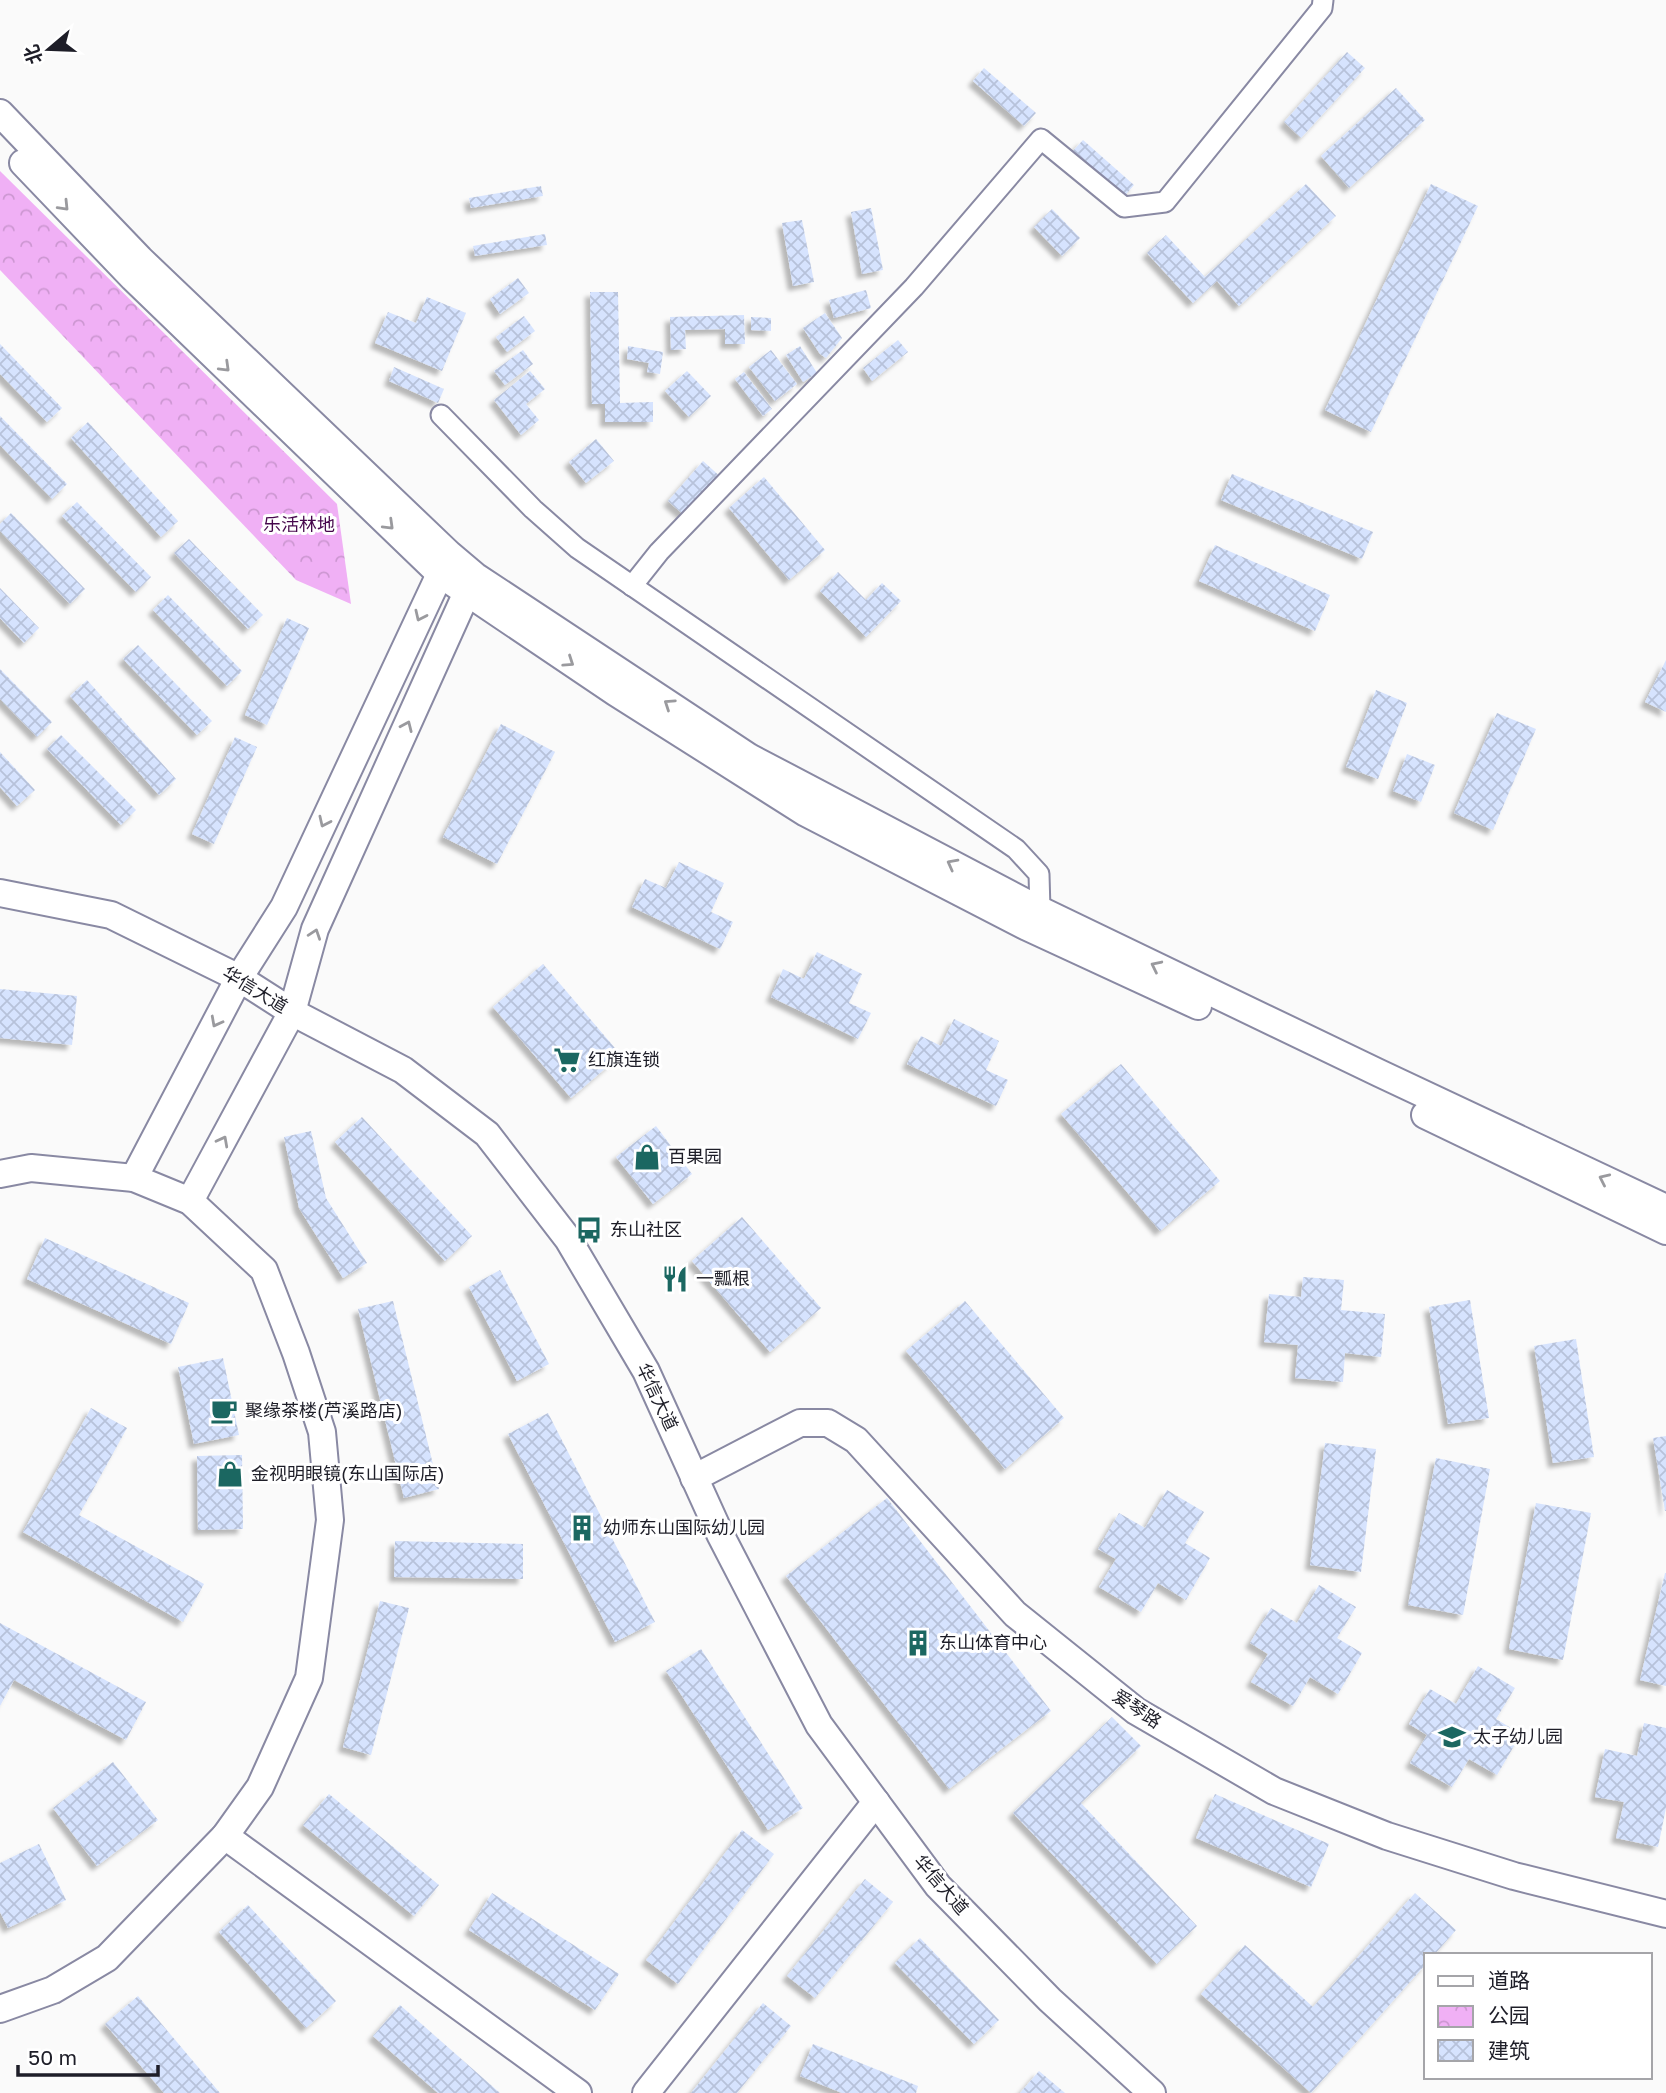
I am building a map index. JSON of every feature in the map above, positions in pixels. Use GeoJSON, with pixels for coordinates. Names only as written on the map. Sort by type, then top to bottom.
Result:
{"type":"FeatureCollection","features":[{"type":"Feature","properties":{"kind":"street"},"geometry":{"type":"LineString","coordinates":[[632,586],[659,552],[914,287],[1041,139],[1124,207],[1165,202],[1322,8],[1323,0]]}},
{"type":"Feature","properties":{"kind":"street"},"geometry":{"type":"LineString","coordinates":[[0,113],[444,564]]}},
{"type":"Feature","properties":{"kind":"street"},"geometry":{"type":"LineString","coordinates":[[0,139],[133,278],[444,564],[615,692],[806,813],[1027,927],[1230,1020],[1666,1231]]}},
{"type":"Feature","properties":{"kind":"street"},"geometry":{"type":"LineString","coordinates":[[442,415],[533,509],[577,548],[1016,849],[1039,874],[1040,910]]}},
{"type":"Feature","properties":{"kind":"street"},"geometry":{"type":"LineString","coordinates":[[134,1178],[239,978],[284,907],[444,564]]}},
{"type":"Feature","properties":{"kind":"street"},"geometry":{"type":"LineString","coordinates":[[471,584],[749,757],[1040,910],[1666,1208]]}},
{"type":"Feature","properties":{"kind":"street"},"geometry":{"type":"LineString","coordinates":[[190,1201],[292,1012],[315,929],[471,584]]}},
{"type":"Feature","properties":{"kind":"street","name":"华信大道"},"geometry":{"type":"LineString","coordinates":[[0,893],[111,915],[239,978],[292,1012],[403,1070],[487,1134],[568,1239],[646,1371],[720,1534],[819,1725],[938,1886],[1050,2000],[1152,2093]]}},
{"type":"Feature","properties":{"kind":"street"},"geometry":{"type":"LineString","coordinates":[[0,1174],[31,1168],[134,1178],[190,1201],[264,1270],[296,1353],[322,1432],[330,1520],[309,1678],[260,1787],[226,1836],[107,1958],[53,1990],[0,2009]]}},
{"type":"Feature","properties":{"kind":"street","name":"爱琴路"},"geometry":{"type":"LineString","coordinates":[[694,1478],[800,1423],[828,1423],[856,1440],[1015,1614],[1136,1711],[1274,1791],[1387,1836],[1514,1875],[1666,1914]]}},
{"type":"Feature","properties":{"kind":"street"},"geometry":{"type":"LineString","coordinates":[[646,2093],[876,1802]]}},
{"type":"Feature","properties":{"kind":"street"},"geometry":{"type":"LineString","coordinates":[[226,1836],[578,2093]]}},
{"type":"Feature","properties":{"kind":"green space","name":"乐活林地"},"geometry":{"type":"Polygon","coordinates":[[[0,171],[337,504],[351,604],[296,580],[0,270],[0,171]]]}},
{"type":"Feature","properties":{"kind":"building"},"geometry":{"type":"Polygon","coordinates":[[[1347,52],[1365,68],[1301,138],[1284,122],[1347,52]]]}},
{"type":"Feature","properties":{"kind":"building"},"geometry":{"type":"Polygon","coordinates":[[[984,68],[1036,113],[1024,126],[973,81],[984,68]]]}},
{"type":"Feature","properties":{"kind":"building"},"geometry":{"type":"Polygon","coordinates":[[[1396,88],[1425,120],[1349,188],[1321,156],[1396,88]]]}},
{"type":"Feature","properties":{"kind":"building"},"geometry":{"type":"Polygon","coordinates":[[[1083,140],[1134,185],[1122,199],[1071,153],[1083,140]]]}},
{"type":"Feature","properties":{"kind":"building"},"geometry":{"type":"Polygon","coordinates":[[[1306,184],[1336,216],[1239,306],[1217,281],[1193,303],[1147,253],[1166,235],[1205,277],[1306,184]]]}},
{"type":"Feature","properties":{"kind":"building"},"geometry":{"type":"Polygon","coordinates":[[[1431,184],[1478,206],[1371,432],[1325,410],[1431,184]]]}},
{"type":"Feature","properties":{"kind":"building"},"geometry":{"type":"Polygon","coordinates":[[[541,186],[543,196],[471,208],[469,198],[541,186]]]}},
{"type":"Feature","properties":{"kind":"building"},"geometry":{"type":"Polygon","coordinates":[[[871,208],[883,270],[862,274],[851,212],[871,208]]]}},
{"type":"Feature","properties":{"kind":"building"},"geometry":{"type":"Polygon","coordinates":[[[1052,209],[1080,238],[1062,256],[1034,227],[1052,209]]]}},
{"type":"Feature","properties":{"kind":"building"},"geometry":{"type":"Polygon","coordinates":[[[802,220],[814,282],[793,286],[782,223],[802,220]]]}},
{"type":"Feature","properties":{"kind":"building"},"geometry":{"type":"Polygon","coordinates":[[[545,234],[547,245],[475,256],[473,246],[545,234]]]}},
{"type":"Feature","properties":{"kind":"building"},"geometry":{"type":"Polygon","coordinates":[[[518,278],[529,293],[500,314],[490,299],[518,278]]]}},
{"type":"Feature","properties":{"kind":"building"},"geometry":{"type":"Polygon","coordinates":[[[866,290],[871,308],[834,318],[829,300],[866,290]]]}},
{"type":"Feature","properties":{"kind":"building"},"geometry":{"type":"Polygon","coordinates":[[[590,292],[618,292],[620,403],[653,402],[653,422],[605,422],[605,404],[592,404],[590,292]]]}},
{"type":"Feature","properties":{"kind":"building"},"geometry":{"type":"Polygon","coordinates":[[[427,297],[466,313],[442,371],[375,343],[388,312],[416,323],[427,297]]]}},
{"type":"Feature","properties":{"kind":"building"},"geometry":{"type":"Polygon","coordinates":[[[825,313],[842,338],[826,358],[820,354],[803,328],[825,313]]]}},
{"type":"Feature","properties":{"kind":"building"},"geometry":{"type":"Polygon","coordinates":[[[744,315],[745,344],[725,344],[725,329],[685,330],[686,349],[671,350],[670,317],[744,315]]]}},
{"type":"Feature","properties":{"kind":"building"},"geometry":{"type":"Polygon","coordinates":[[[524,316],[535,331],[507,352],[496,337],[524,316]]]}},
{"type":"Feature","properties":{"kind":"building"},"geometry":{"type":"Polygon","coordinates":[[[751,317],[771,318],[771,331],[751,330],[751,317]]]}},
{"type":"Feature","properties":{"kind":"building"},"geometry":{"type":"Polygon","coordinates":[[[898,340],[908,352],[872,381],[863,368],[898,340]]]}},
{"type":"Feature","properties":{"kind":"building"},"geometry":{"type":"Polygon","coordinates":[[[0,344],[62,408],[47,422],[0,374],[0,344]]]}},
{"type":"Feature","properties":{"kind":"building"},"geometry":{"type":"Polygon","coordinates":[[[628,346],[663,352],[660,374],[647,372],[649,363],[627,359],[628,346]]]}},
{"type":"Feature","properties":{"kind":"building"},"geometry":{"type":"Polygon","coordinates":[[[800,346],[817,373],[803,382],[786,355],[800,346]]]}},
{"type":"Feature","properties":{"kind":"building"},"geometry":{"type":"Polygon","coordinates":[[[523,350],[533,364],[505,385],[494,371],[523,350]]]}},
{"type":"Feature","properties":{"kind":"building"},"geometry":{"type":"Polygon","coordinates":[[[771,350],[797,384],[775,401],[749,367],[771,350]]]}},
{"type":"Feature","properties":{"kind":"building"},"geometry":{"type":"Polygon","coordinates":[[[394,367],[444,389],[438,403],[389,381],[394,367]]]}},
{"type":"Feature","properties":{"kind":"building"},"geometry":{"type":"Polygon","coordinates":[[[530,371],[545,389],[526,404],[539,420],[521,435],[494,400],[530,371]]]}},
{"type":"Feature","properties":{"kind":"building"},"geometry":{"type":"Polygon","coordinates":[[[687,371],[711,396],[689,417],[665,391],[687,371]]]}},
{"type":"Feature","properties":{"kind":"building"},"geometry":{"type":"Polygon","coordinates":[[[744,372],[772,409],[763,416],[735,379],[744,372]]]}},
{"type":"Feature","properties":{"kind":"building"},"geometry":{"type":"Polygon","coordinates":[[[0,416],[67,484],[52,499],[0,445],[0,416]]]}},
{"type":"Feature","properties":{"kind":"building"},"geometry":{"type":"Polygon","coordinates":[[[88,422],[178,521],[161,537],[71,438],[88,422]]]}},
{"type":"Feature","properties":{"kind":"building"},"geometry":{"type":"Polygon","coordinates":[[[596,439],[614,461],[586,483],[569,462],[596,439]]]}},
{"type":"Feature","properties":{"kind":"building"},"geometry":{"type":"Polygon","coordinates":[[[703,461],[723,479],[687,518],[668,501],[703,461]]]}},
{"type":"Feature","properties":{"kind":"building"},"geometry":{"type":"Polygon","coordinates":[[[1232,474],[1373,532],[1362,559],[1221,500],[1232,474]]]}},
{"type":"Feature","properties":{"kind":"building"},"geometry":{"type":"Polygon","coordinates":[[[764,477],[825,550],[789,580],[729,508],[764,477]]]}},
{"type":"Feature","properties":{"kind":"building"},"geometry":{"type":"Polygon","coordinates":[[[77,502],[151,577],[136,592],[62,516],[77,502]]]}},
{"type":"Feature","properties":{"kind":"building"},"geometry":{"type":"Polygon","coordinates":[[[11,513],[85,589],[70,604],[0,531],[0,524],[11,513]]]}},
{"type":"Feature","properties":{"kind":"building"},"geometry":{"type":"Polygon","coordinates":[[[189,539],[263,615],[248,629],[174,553],[189,539]]]}},
{"type":"Feature","properties":{"kind":"building"},"geometry":{"type":"Polygon","coordinates":[[[1215,545],[1330,595],[1315,631],[1199,581],[1215,545]]]}},
{"type":"Feature","properties":{"kind":"building"},"geometry":{"type":"Polygon","coordinates":[[[838,572],[866,600],[882,583],[901,601],[866,637],[820,591],[838,572]]]}},
{"type":"Feature","properties":{"kind":"building"},"geometry":{"type":"Polygon","coordinates":[[[0,588],[39,628],[24,643],[0,618],[0,588]]]}},
{"type":"Feature","properties":{"kind":"building"},"geometry":{"type":"Polygon","coordinates":[[[168,595],[242,671],[227,686],[153,610],[168,595]]]}},
{"type":"Feature","properties":{"kind":"building"},"geometry":{"type":"Polygon","coordinates":[[[287,618],[309,628],[267,725],[245,715],[287,618]]]}},
{"type":"Feature","properties":{"kind":"building"},"geometry":{"type":"Polygon","coordinates":[[[138,645],[212,721],[197,735],[123,659],[138,645]]]}},
{"type":"Feature","properties":{"kind":"building"},"geometry":{"type":"Polygon","coordinates":[[[1666,660],[1666,712],[1645,702],[1666,660]]]}},
{"type":"Feature","properties":{"kind":"building"},"geometry":{"type":"Polygon","coordinates":[[[0,669],[52,722],[37,737],[0,699],[0,669]]]}},
{"type":"Feature","properties":{"kind":"building"},"geometry":{"type":"Polygon","coordinates":[[[87,680],[176,779],[159,795],[70,696],[87,680]]]}},
{"type":"Feature","properties":{"kind":"building"},"geometry":{"type":"Polygon","coordinates":[[[1376,690],[1407,703],[1378,779],[1346,767],[1376,690]]]}},
{"type":"Feature","properties":{"kind":"building"},"geometry":{"type":"Polygon","coordinates":[[[1497,713],[1536,729],[1493,830],[1454,813],[1497,713]]]}},
{"type":"Feature","properties":{"kind":"building"},"geometry":{"type":"Polygon","coordinates":[[[501,724],[555,752],[497,864],[443,837],[501,724]]]}},
{"type":"Feature","properties":{"kind":"building"},"geometry":{"type":"Polygon","coordinates":[[[61,735],[136,810],[121,825],[47,749],[61,735]]]}},
{"type":"Feature","properties":{"kind":"building"},"geometry":{"type":"Polygon","coordinates":[[[235,737],[257,747],[214,844],[192,834],[235,737]]]}},
{"type":"Feature","properties":{"kind":"building"},"geometry":{"type":"Polygon","coordinates":[[[0,752],[35,790],[17,806],[0,787],[0,752]]]}},
{"type":"Feature","properties":{"kind":"building"},"geometry":{"type":"Polygon","coordinates":[[[1407,754],[1435,765],[1421,802],[1393,791],[1407,754]]]}},
{"type":"Feature","properties":{"kind":"building"},"geometry":{"type":"Polygon","coordinates":[[[679,862],[724,883],[711,912],[733,922],[720,949],[632,907],[645,879],[666,888],[679,862]]]}},
{"type":"Feature","properties":{"kind":"building"},"geometry":{"type":"Polygon","coordinates":[[[817,952],[862,974],[849,1003],[871,1013],[858,1039],[771,997],[783,969],[804,979],[817,952]]]}},
{"type":"Feature","properties":{"kind":"building"},"geometry":{"type":"Polygon","coordinates":[[[543,964],[621,1055],[571,1098],[493,1007],[543,964]]]}},
{"type":"Feature","properties":{"kind":"building"},"geometry":{"type":"Polygon","coordinates":[[[0,989],[77,996],[72,1045],[0,1038],[0,989]]]}},
{"type":"Feature","properties":{"kind":"building"},"geometry":{"type":"Polygon","coordinates":[[[954,1019],[999,1041],[986,1070],[1008,1080],[996,1106],[907,1064],[921,1036],[941,1046],[954,1019]]]}},
{"type":"Feature","properties":{"kind":"building"},"geometry":{"type":"Polygon","coordinates":[[[1121,1064],[1220,1181],[1160,1231],[1061,1114],[1121,1064]]]}},
{"type":"Feature","properties":{"kind":"building"},"geometry":{"type":"Polygon","coordinates":[[[362,1117],[472,1236],[445,1261],[335,1142],[362,1117]]]}},
{"type":"Feature","properties":{"kind":"building"},"geometry":{"type":"Polygon","coordinates":[[[656,1126],[692,1174],[653,1204],[616,1157],[656,1126]]]}},
{"type":"Feature","properties":{"kind":"building"},"geometry":{"type":"Polygon","coordinates":[[[311,1131],[326,1198],[367,1263],[343,1278],[299,1208],[284,1137],[311,1131]]]}},
{"type":"Feature","properties":{"kind":"building"},"geometry":{"type":"Polygon","coordinates":[[[742,1217],[821,1308],[770,1352],[692,1261],[742,1217]]]}},
{"type":"Feature","properties":{"kind":"building"},"geometry":{"type":"Polygon","coordinates":[[[45,1238],[189,1303],[171,1344],[27,1279],[45,1238]]]}},
{"type":"Feature","properties":{"kind":"building"},"geometry":{"type":"Polygon","coordinates":[[[500,1270],[549,1364],[517,1381],[469,1287],[500,1270]]]}},
{"type":"Feature","properties":{"kind":"building"},"geometry":{"type":"Polygon","coordinates":[[[1303,1277],[1344,1280],[1341,1310],[1385,1314],[1381,1357],[1345,1353],[1343,1382],[1295,1378],[1298,1345],[1264,1342],[1269,1294],[1301,1297],[1303,1277]]]}},
{"type":"Feature","properties":{"kind":"building"},"geometry":{"type":"Polygon","coordinates":[[[1470,1300],[1489,1418],[1448,1424],[1429,1307],[1470,1300]]]}},
{"type":"Feature","properties":{"kind":"building"},"geometry":{"type":"Polygon","coordinates":[[[393,1301],[439,1489],[404,1498],[358,1309],[393,1301]]]}},
{"type":"Feature","properties":{"kind":"building"},"geometry":{"type":"Polygon","coordinates":[[[965,1301],[1064,1418],[1005,1469],[906,1351],[965,1301]]]}},
{"type":"Feature","properties":{"kind":"building"},"geometry":{"type":"Polygon","coordinates":[[[1576,1339],[1594,1457],[1553,1463],[1534,1346],[1576,1339]]]}},
{"type":"Feature","properties":{"kind":"building"},"geometry":{"type":"Polygon","coordinates":[[[223,1358],[239,1435],[194,1444],[178,1367],[223,1358]]]}},
{"type":"Feature","properties":{"kind":"building"},"geometry":{"type":"Polygon","coordinates":[[[91,1408],[127,1428],[79,1515],[204,1584],[183,1622],[23,1532],[91,1408]]]}},
{"type":"Feature","properties":{"kind":"building","name":"幼师东山国际幼儿园"},"geometry":{"type":"Polygon","coordinates":[[[548,1413],[655,1622],[615,1642],[508,1434],[548,1413]]]}},
{"type":"Feature","properties":{"kind":"building"},"geometry":{"type":"Polygon","coordinates":[[[1666,1436],[1666,1511],[1665,1511],[1653,1438],[1666,1436]]]}},
{"type":"Feature","properties":{"kind":"building"},"geometry":{"type":"Polygon","coordinates":[[[1325,1443],[1376,1449],[1361,1572],[1310,1565],[1325,1443]]]}},
{"type":"Feature","properties":{"kind":"building"},"geometry":{"type":"Polygon","coordinates":[[[242,1455],[243,1529],[198,1530],[197,1456],[242,1455]]]}},
{"type":"Feature","properties":{"kind":"building"},"geometry":{"type":"Polygon","coordinates":[[[1436,1458],[1490,1469],[1463,1615],[1408,1605],[1436,1458]]]}},
{"type":"Feature","properties":{"kind":"building"},"geometry":{"type":"Polygon","coordinates":[[[1167,1490],[1204,1512],[1185,1543],[1210,1558],[1186,1600],[1158,1583],[1141,1612],[1099,1587],[1116,1559],[1098,1549],[1119,1513],[1145,1528],[1167,1490]]]}},
{"type":"Feature","properties":{"kind":"building","name":"东山体育中心"},"geometry":{"type":"Polygon","coordinates":[[[887,1498],[1051,1711],[949,1789],[786,1576],[887,1498]]]}},
{"type":"Feature","properties":{"kind":"building"},"geometry":{"type":"Polygon","coordinates":[[[1536,1503],[1591,1513],[1563,1660],[1509,1649],[1536,1503]]]}},
{"type":"Feature","properties":{"kind":"building"},"geometry":{"type":"Polygon","coordinates":[[[395,1541],[523,1544],[523,1579],[394,1577],[395,1541]]]}},
{"type":"Feature","properties":{"kind":"building"},"geometry":{"type":"Polygon","coordinates":[[[1666,1573],[1666,1686],[1640,1680],[1666,1573]]]}},
{"type":"Feature","properties":{"kind":"building"},"geometry":{"type":"Polygon","coordinates":[[[1319,1585],[1356,1607],[1337,1638],[1362,1653],[1338,1694],[1310,1677],[1293,1706],[1251,1682],[1268,1654],[1250,1643],[1271,1608],[1297,1623],[1319,1585]]]}},
{"type":"Feature","properties":{"kind":"building"},"geometry":{"type":"Polygon","coordinates":[[[380,1601],[409,1608],[371,1755],[343,1747],[380,1601]]]}},
{"type":"Feature","properties":{"kind":"building"},"geometry":{"type":"Polygon","coordinates":[[[0,1623],[146,1702],[126,1740],[14,1680],[0,1706],[0,1623]]]}},
{"type":"Feature","properties":{"kind":"building"},"geometry":{"type":"Polygon","coordinates":[[[701,1649],[803,1808],[768,1830],[666,1671],[701,1649]]]}},
{"type":"Feature","properties":{"kind":"building"},"geometry":{"type":"Polygon","coordinates":[[[1478,1666],[1515,1688],[1496,1719],[1521,1734],[1497,1775],[1469,1759],[1452,1787],[1410,1763],[1427,1735],[1409,1724],[1430,1689],[1456,1704],[1478,1666]]]}},
{"type":"Feature","properties":{"kind":"building"},"geometry":{"type":"Polygon","coordinates":[[[1112,1717],[1141,1746],[1081,1803],[1197,1926],[1157,1964],[1013,1813],[1112,1717]]]}},
{"type":"Feature","properties":{"kind":"building"},"geometry":{"type":"Polygon","coordinates":[[[1644,1723],[1666,1728],[1666,1808],[1658,1847],[1616,1838],[1624,1802],[1595,1797],[1605,1749],[1637,1756],[1644,1723]]]}},
{"type":"Feature","properties":{"kind":"building"},"geometry":{"type":"Polygon","coordinates":[[[113,1762],[158,1820],[97,1866],[53,1808],[113,1762]]]}},
{"type":"Feature","properties":{"kind":"building"},"geometry":{"type":"Polygon","coordinates":[[[329,1794],[439,1885],[414,1916],[303,1825],[329,1794]]]}},
{"type":"Feature","properties":{"kind":"building"},"geometry":{"type":"Polygon","coordinates":[[[1215,1794],[1329,1844],[1311,1887],[1196,1838],[1215,1794]]]}},
{"type":"Feature","properties":{"kind":"building"},"geometry":{"type":"Polygon","coordinates":[[[742,1830],[774,1854],[678,1984],[646,1960],[742,1830]]]}},
{"type":"Feature","properties":{"kind":"building"},"geometry":{"type":"Polygon","coordinates":[[[39,1844],[66,1900],[8,1928],[0,1912],[0,1863],[39,1844]]]}},
{"type":"Feature","properties":{"kind":"building"},"geometry":{"type":"Polygon","coordinates":[[[865,1879],[893,1902],[815,1998],[787,1976],[865,1879]]]}},
{"type":"Feature","properties":{"kind":"building"},"geometry":{"type":"Polygon","coordinates":[[[492,1893],[619,1974],[595,2010],[469,1930],[492,1893]]]}},
{"type":"Feature","properties":{"kind":"building"},"geometry":{"type":"Polygon","coordinates":[[[1415,1893],[1456,1930],[1436,1953],[1424,1953],[1424,1966],[1311,2093],[1201,1994],[1245,1945],[1313,2007],[1415,1893]]]}},
{"type":"Feature","properties":{"kind":"building"},"geometry":{"type":"Polygon","coordinates":[[[248,1905],[336,2001],[306,2028],[219,1932],[248,1905]]]}},
{"type":"Feature","properties":{"kind":"building"},"geometry":{"type":"Polygon","coordinates":[[[920,1938],[999,2020],[974,2044],[895,1963],[920,1938]]]}},
{"type":"Feature","properties":{"kind":"building"},"geometry":{"type":"Polygon","coordinates":[[[138,1996],[220,2093],[164,2093],[105,2024],[138,1996]]]}},
{"type":"Feature","properties":{"kind":"building"},"geometry":{"type":"Polygon","coordinates":[[[763,2003],[791,2026],[737,2093],[691,2093],[763,2003]]]}},
{"type":"Feature","properties":{"kind":"building"},"geometry":{"type":"Polygon","coordinates":[[[400,2005],[500,2093],[438,2093],[373,2036],[400,2005]]]}},
{"type":"Feature","properties":{"kind":"building"},"geometry":{"type":"Polygon","coordinates":[[[813,2044],[918,2086],[916,2093],[842,2093],[800,2076],[813,2044]]]}},
{"type":"Feature","properties":{"kind":"building"},"geometry":{"type":"Polygon","coordinates":[[[1039,2071],[1065,2093],[1020,2093],[1039,2071]]]}},
{"type":"Feature","properties":{"kind":"place","name":"红旗连锁"},"geometry":{"type":"Point","coordinates":[567,1060]}},
{"type":"Feature","properties":{"kind":"place","name":"百果园"},"geometry":{"type":"Point","coordinates":[647,1157]}},
{"type":"Feature","properties":{"kind":"place","name":"东山社区"},"geometry":{"type":"Point","coordinates":[589,1230]}},
{"type":"Feature","properties":{"kind":"place","name":"一瓢根"},"geometry":{"type":"Point","coordinates":[675,1279]}},
{"type":"Feature","properties":{"kind":"place","name":"聚缘茶楼(芦溪路店)"},"geometry":{"type":"Point","coordinates":[224,1411]}},
{"type":"Feature","properties":{"kind":"place","name":"金视明眼镜(东山国际店)"},"geometry":{"type":"Point","coordinates":[230,1474]}},
{"type":"Feature","properties":{"kind":"place","name":"幼师东山国际幼儿园"},"geometry":{"type":"Point","coordinates":[582,1528]}},
{"type":"Feature","properties":{"kind":"place","name":"东山体育中心"},"geometry":{"type":"Point","coordinates":[918,1643]}},
{"type":"Feature","properties":{"kind":"place","name":"太子幼儿园"},"geometry":{"type":"Point","coordinates":[1452,1737]}}]}
